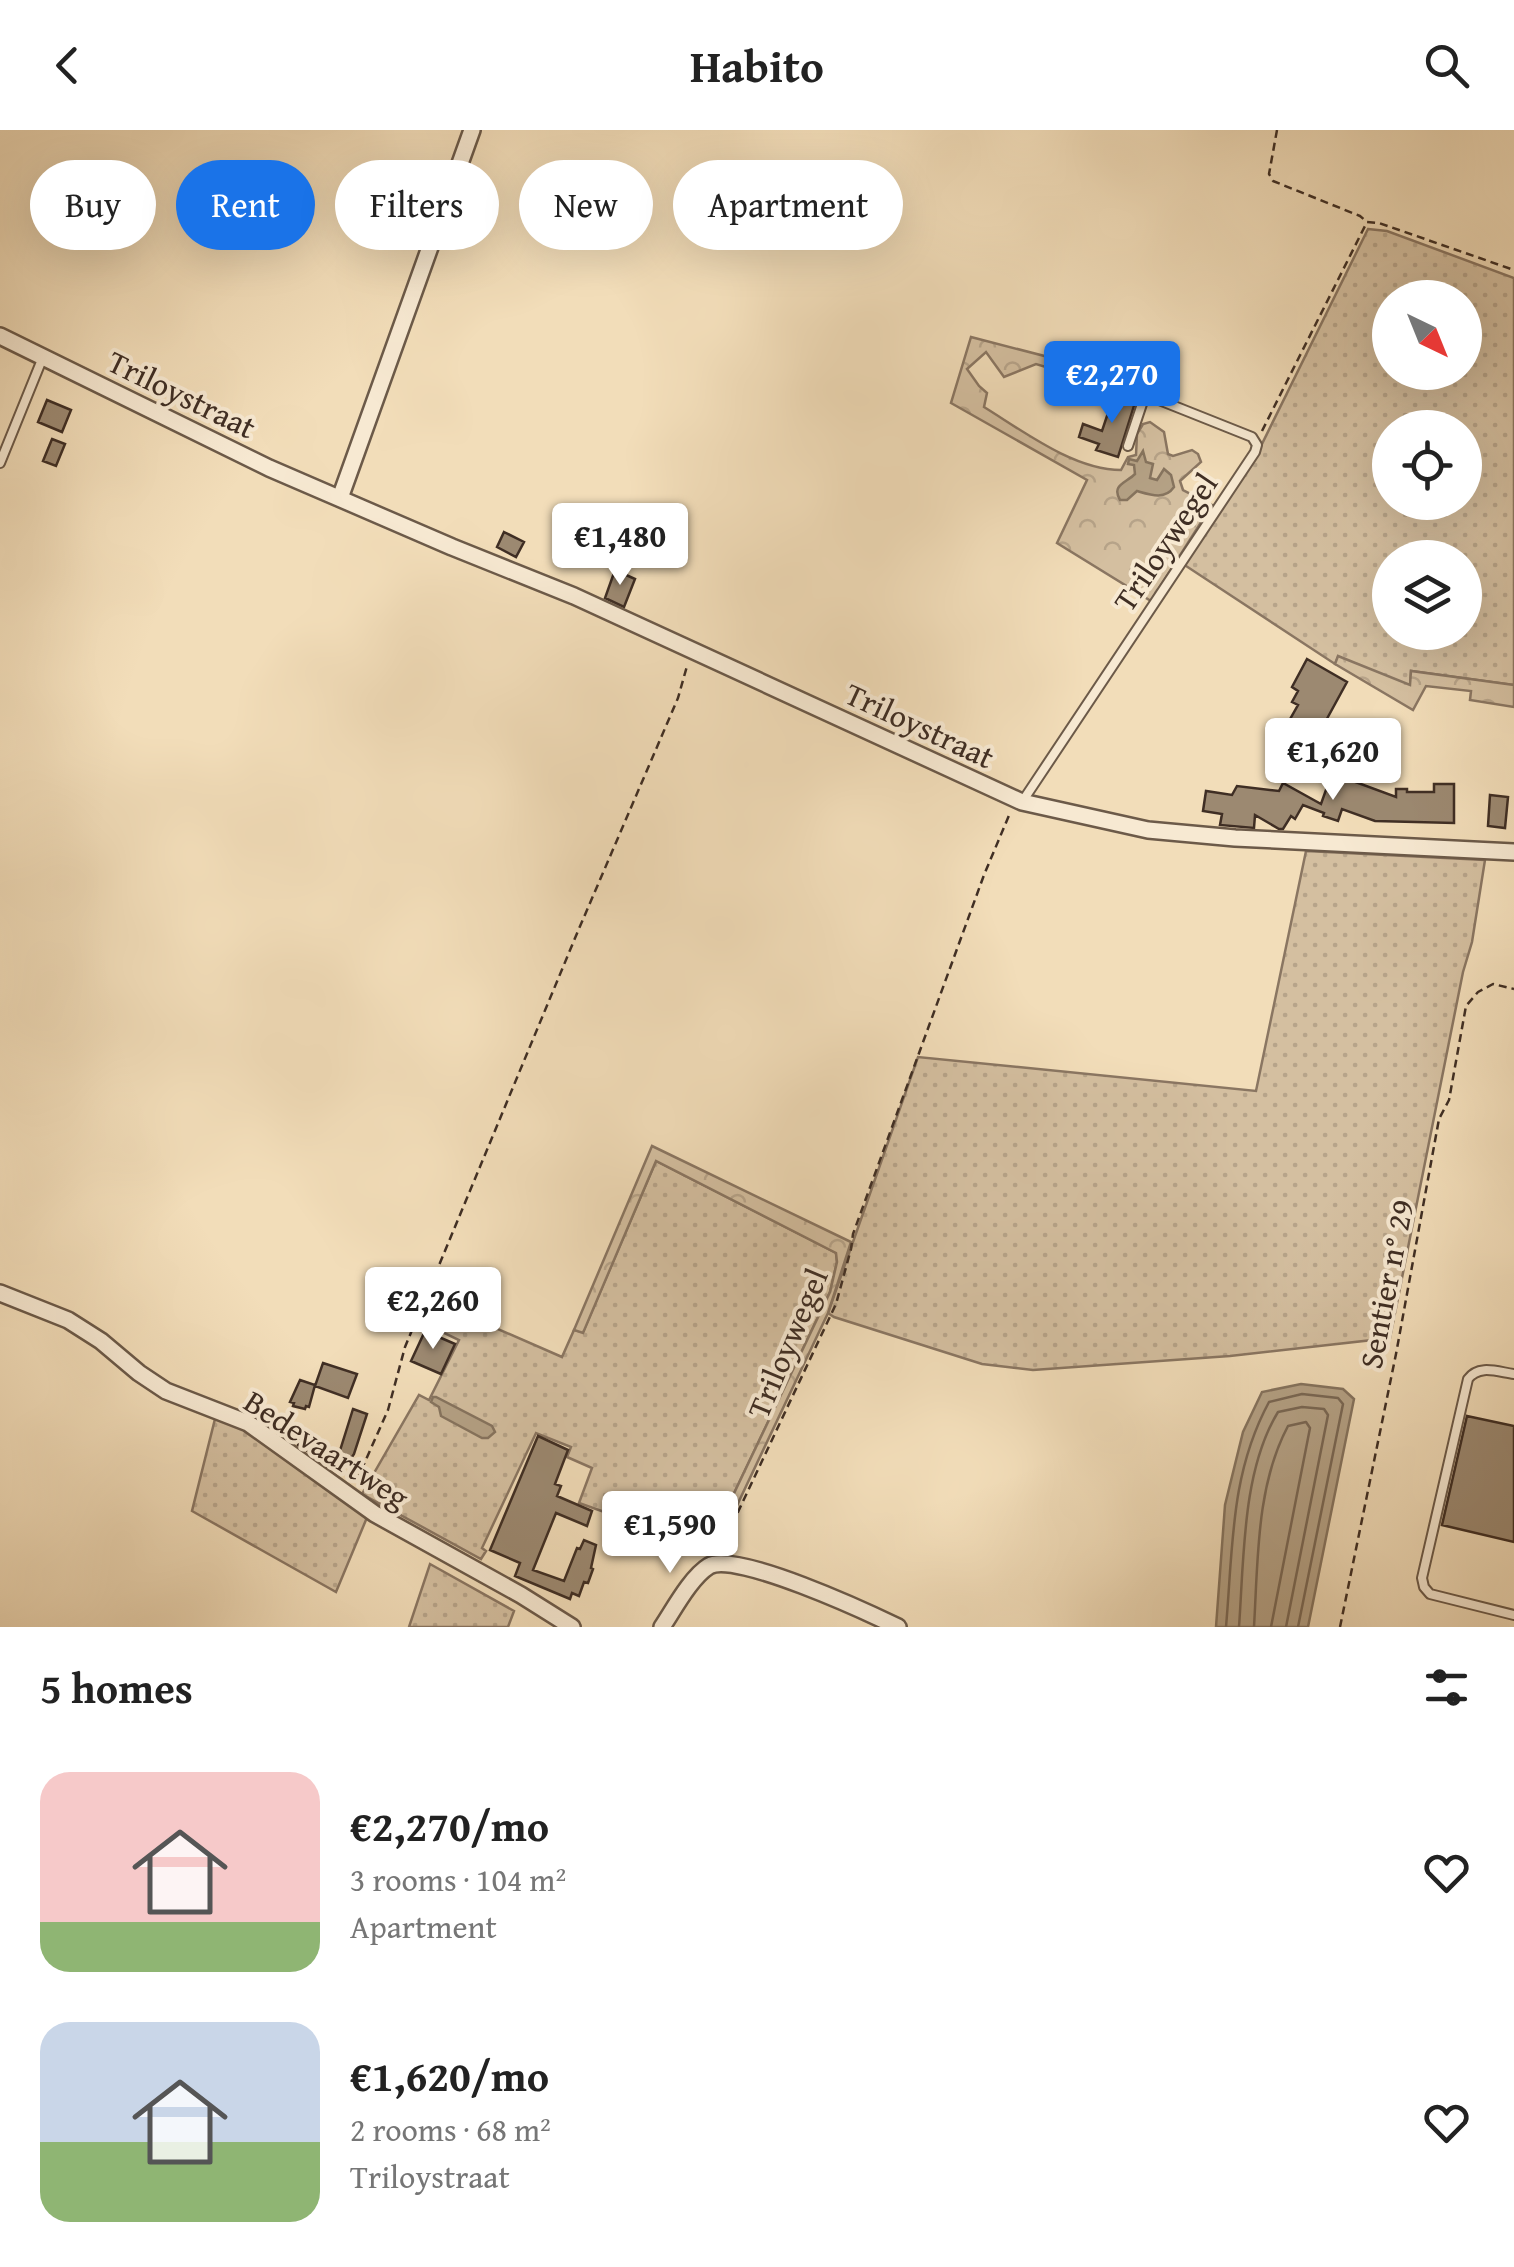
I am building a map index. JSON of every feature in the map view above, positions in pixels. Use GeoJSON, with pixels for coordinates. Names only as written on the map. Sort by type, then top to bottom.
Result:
{"type":"FeatureCollection","features":[{"type":"Feature","properties":{"kind":"street"},"geometry":{"type":"LineString","coordinates":[[340,498],[472,130]]}},
{"type":"Feature","properties":{"kind":"street","name":"Triloystraat"},"geometry":{"type":"LineString","coordinates":[[0,336],[269,468],[574,596],[1019,801],[1148,830],[1514,852]]}},
{"type":"Feature","properties":{"kind":"street","name":"Bedevaartweg"},"geometry":{"type":"LineString","coordinates":[[0,1293],[68,1320],[166,1391],[248,1423],[374,1514],[572,1627]]}},
{"type":"Feature","properties":{"kind":"street"},"geometry":{"type":"LineString","coordinates":[[662,1627],[696,1577],[714,1563],[770,1575],[898,1627]]}},
{"type":"Feature","properties":{"kind":"lane"},"geometry":{"type":"LineString","coordinates":[[0,463],[43,356]]}},
{"type":"Feature","properties":{"kind":"lane"},"geometry":{"type":"LineString","coordinates":[[1128,446],[1148,396],[1256,440]]}},
{"type":"Feature","properties":{"kind":"lane","name":"Triloywegel"},"geometry":{"type":"LineString","coordinates":[[1019,801],[1255,452],[1256,440]]}},
{"type":"Feature","properties":{"kind":"lane"},"geometry":{"type":"LineString","coordinates":[[1514,1374],[1482,1370],[1468,1378],[1422,1578],[1430,1594],[1514,1616]]}},
{"type":"Feature","properties":{"kind":"path"},"geometry":{"type":"LineString","coordinates":[[1276,130],[1270,174],[1273,182],[1367,222],[1514,270]]}},
{"type":"Feature","properties":{"kind":"path"},"geometry":{"type":"LineString","coordinates":[[1256,440],[1367,222]]}},
{"type":"Feature","properties":{"kind":"path"},"geometry":{"type":"LineString","coordinates":[[350,1497],[388,1410],[410,1335],[678,698],[691,650]]}},
{"type":"Feature","properties":{"kind":"path","name":"Triloywegel"},"geometry":{"type":"LineString","coordinates":[[714,1563],[836,1304],[853,1234],[984,875],[1019,801]]}},
{"type":"Feature","properties":{"kind":"path","name":"Sentier n° 29"},"geometry":{"type":"LineString","coordinates":[[1340,1627],[1439,1120],[1449,1100],[1466,1006],[1478,992],[1493,984],[1514,989]]}},
{"type":"Feature","properties":{"kind":"green space"},"geometry":{"type":"Polygon","coordinates":[[[1368,229],[1387,231],[1514,278],[1514,685],[1411,671],[1410,686],[1338,657],[1335,664],[1183,564],[1256,456],[1368,229]]]}},
{"type":"Feature","properties":{"kind":"green space"},"geometry":{"type":"Polygon","coordinates":[[[971,337],[1125,380],[1120,389],[1036,364],[1004,377],[986,352],[967,369],[987,393],[984,407],[1050,448],[1085,464],[1121,470],[1128,457],[1136,455],[1137,434],[1143,424],[1150,422],[1164,432],[1168,454],[1192,450],[1198,454],[1201,462],[1180,481],[1183,490],[1212,505],[1151,601],[1057,543],[1087,480],[951,403],[971,337]]]}},
{"type":"Feature","properties":{"kind":"green space"},"geometry":{"type":"Polygon","coordinates":[[[1338,656],[1410,685],[1411,671],[1514,685],[1514,707],[1470,700],[1471,691],[1426,686],[1413,710],[1335,664],[1338,656]]]}},
{"type":"Feature","properties":{"kind":"green space"},"geometry":{"type":"Polygon","coordinates":[[[1306,851],[1485,860],[1472,942],[1390,1338],[1230,1356],[1033,1370],[982,1364],[828,1313],[918,1057],[1256,1091],[1306,851]]]}},
{"type":"Feature","properties":{"kind":"green space"},"geometry":{"type":"Polygon","coordinates":[[[652,1146],[851,1242],[828,1313],[714,1554],[707,1550],[830,1292],[836,1253],[656,1161],[583,1333],[574,1330],[652,1146]]]}},
{"type":"Feature","properties":{"kind":"green space"},"geometry":{"type":"Polygon","coordinates":[[[656,1161],[836,1253],[830,1292],[707,1550],[604,1527],[610,1514],[579,1503],[592,1468],[567,1457],[571,1447],[536,1433],[482,1548],[486,1551],[481,1559],[362,1494],[419,1395],[429,1400],[459,1340],[417,1320],[427,1298],[562,1357],[574,1330],[583,1332],[656,1161]]]}},
{"type":"Feature","properties":{"kind":"green space"},"geometry":{"type":"Polygon","coordinates":[[[216,1415],[242,1425],[368,1515],[336,1592],[192,1511],[216,1415]]]}},
{"type":"Feature","properties":{"kind":"green space"},"geometry":{"type":"Polygon","coordinates":[[[430,1564],[514,1611],[508,1627],[409,1627],[430,1564]]]}},
{"type":"Feature","properties":{"kind":"water"},"geometry":{"type":"Polygon","coordinates":[[[1143,451],[1146,462],[1153,464],[1150,478],[1157,480],[1164,469],[1171,475],[1174,487],[1162,495],[1137,491],[1127,500],[1120,500],[1118,488],[1135,474],[1129,459],[1137,461],[1143,451]]]}},
{"type":"Feature","properties":{"kind":"water"},"geometry":{"type":"Polygon","coordinates":[[[1301,1384],[1343,1389],[1354,1399],[1308,1627],[1216,1627],[1225,1505],[1243,1432],[1262,1392],[1301,1384]]]}},
{"type":"Feature","properties":{"kind":"water"},"geometry":{"type":"Polygon","coordinates":[[[433,1397],[492,1426],[495,1432],[482,1438],[441,1416],[439,1407],[431,1402],[433,1397]]]}},
{"type":"Feature","properties":{"kind":"building"},"geometry":{"type":"Polygon","coordinates":[[[1114,395],[1137,396],[1118,457],[1096,450],[1099,444],[1079,437],[1083,424],[1102,431],[1114,395]]]}},
{"type":"Feature","properties":{"kind":"building"},"geometry":{"type":"Polygon","coordinates":[[[47,400],[71,410],[62,432],[38,422],[47,400]]]}},
{"type":"Feature","properties":{"kind":"building"},"geometry":{"type":"Polygon","coordinates":[[[52,439],[65,444],[56,466],[43,461],[52,439]]]}},
{"type":"Feature","properties":{"kind":"building"},"geometry":{"type":"Polygon","coordinates":[[[504,532],[524,542],[516,557],[497,547],[504,532]]]}},
{"type":"Feature","properties":{"kind":"building"},"geometry":{"type":"Polygon","coordinates":[[[615,570],[635,579],[624,607],[605,598],[615,570]]]}},
{"type":"Feature","properties":{"kind":"building"},"geometry":{"type":"Polygon","coordinates":[[[1307,659],[1347,682],[1299,778],[1268,758],[1298,705],[1292,702],[1298,691],[1292,687],[1307,659]]]}},
{"type":"Feature","properties":{"kind":"building"},"geometry":{"type":"Polygon","coordinates":[[[1337,759],[1355,767],[1350,780],[1396,797],[1396,789],[1434,792],[1434,784],[1454,784],[1454,823],[1375,821],[1342,809],[1338,821],[1303,805],[1283,829],[1255,815],[1254,828],[1220,825],[1222,814],[1203,811],[1206,791],[1232,795],[1237,786],[1279,791],[1283,783],[1321,804],[1337,759]]]}},
{"type":"Feature","properties":{"kind":"building"},"geometry":{"type":"Polygon","coordinates":[[[1490,795],[1508,797],[1505,828],[1488,826],[1490,795]]]}},
{"type":"Feature","properties":{"kind":"building"},"geometry":{"type":"Polygon","coordinates":[[[425,1331],[455,1344],[441,1374],[411,1361],[425,1331]]]}},
{"type":"Feature","properties":{"kind":"building"},"geometry":{"type":"Polygon","coordinates":[[[323,1363],[357,1374],[348,1398],[315,1386],[323,1363]]]}},
{"type":"Feature","properties":{"kind":"building"},"geometry":{"type":"Polygon","coordinates":[[[300,1380],[315,1385],[305,1409],[290,1402],[300,1380]]]}},
{"type":"Feature","properties":{"kind":"building"},"geometry":{"type":"Polygon","coordinates":[[[353,1409],[367,1414],[348,1463],[338,1457],[353,1409]]]}},
{"type":"Feature","properties":{"kind":"building"},"geometry":{"type":"Polygon","coordinates":[[[1467,1416],[1514,1426],[1514,1542],[1442,1525],[1467,1416]]]}},
{"type":"Feature","properties":{"kind":"building"},"geometry":{"type":"Polygon","coordinates":[[[538,1436],[568,1450],[555,1484],[561,1486],[557,1496],[592,1511],[587,1526],[556,1513],[533,1570],[564,1581],[584,1540],[596,1545],[588,1583],[584,1582],[579,1596],[572,1593],[570,1599],[515,1576],[520,1563],[490,1550],[538,1436]]]}},
{"type":"Feature","properties":{"kind":"building"},"geometry":{"type":"Polygon","coordinates":[[[300,1440],[338,1455],[333,1467],[298,1445],[300,1440]]]}}]}
